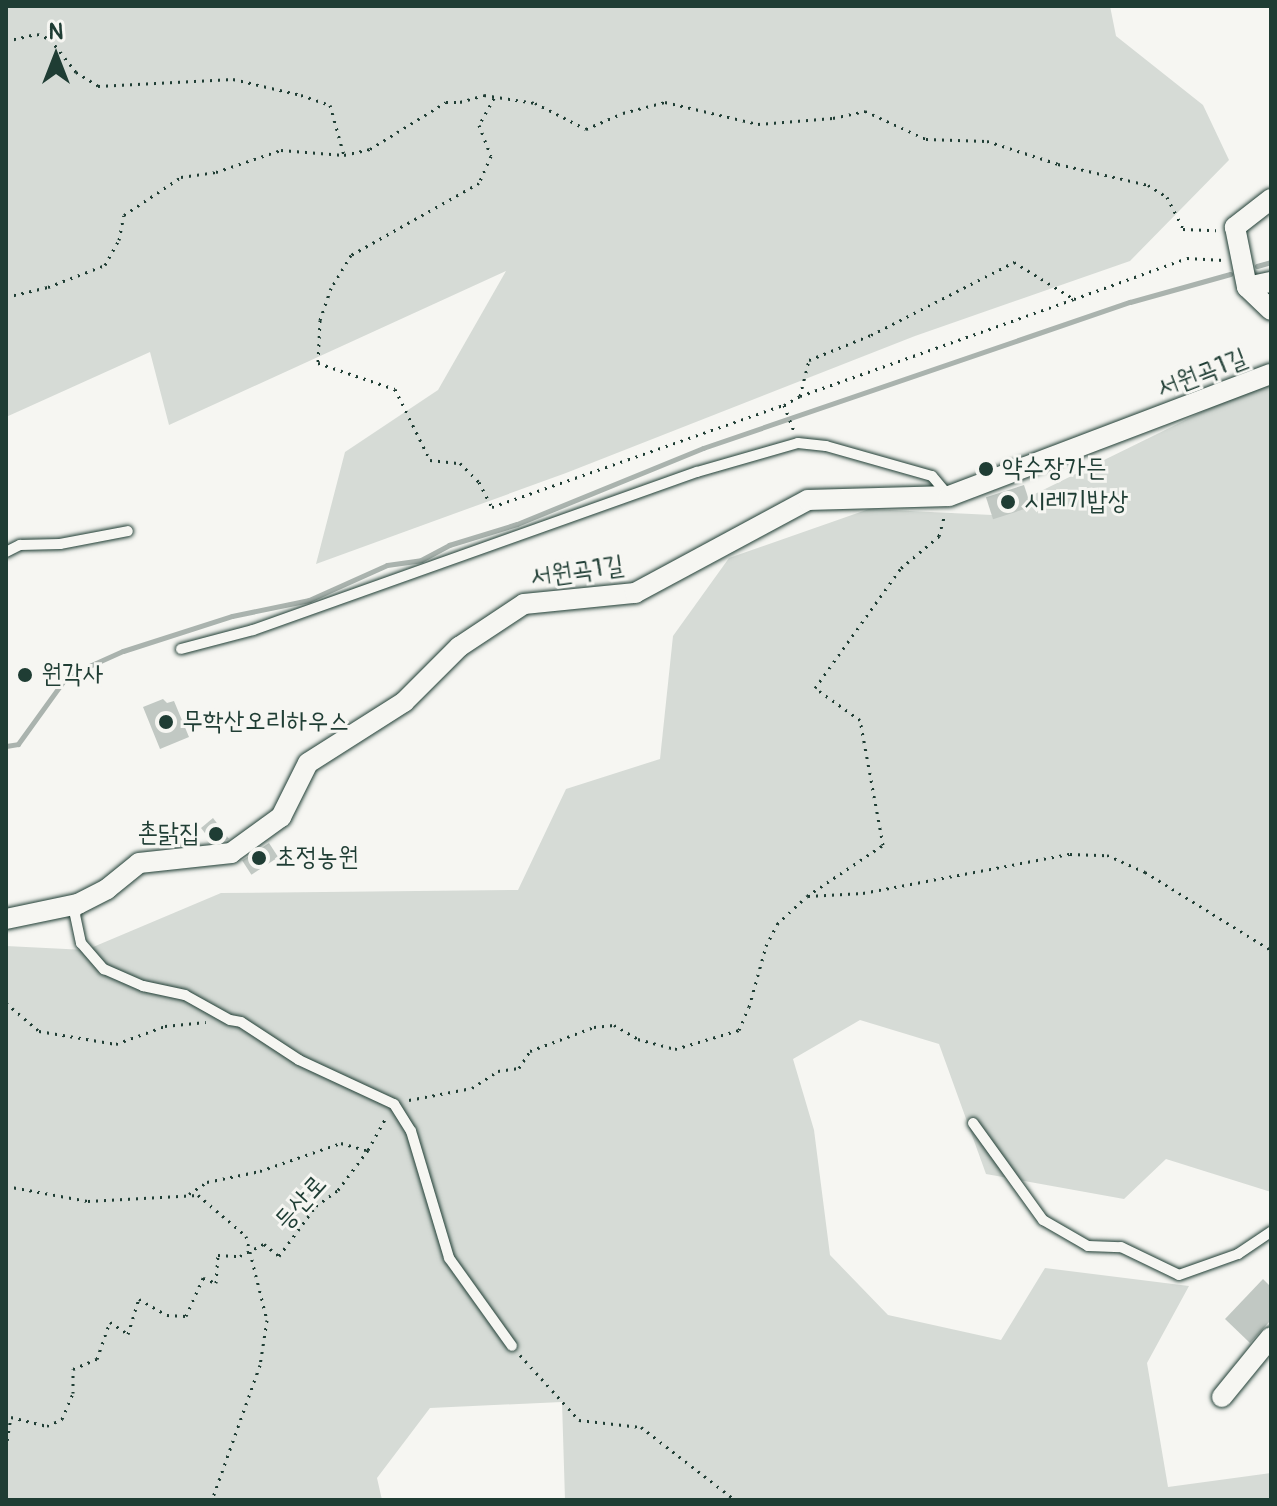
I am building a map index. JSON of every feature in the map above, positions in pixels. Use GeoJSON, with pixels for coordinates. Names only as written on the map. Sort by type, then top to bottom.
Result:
{"type":"FeatureCollection","features":[{"type":"Feature","properties":{"kind":"street"},"geometry":{"type":"LineString","coordinates":[[1271,199],[1235,227],[1247,287],[1271,310]]}},
{"type":"Feature","properties":{"kind":"street"},"geometry":{"type":"LineString","coordinates":[[1247,287],[1271,282]]}},
{"type":"Feature","properties":{"kind":"street","name":"서원곡1길"},"geometry":{"type":"LineString","coordinates":[[6,919],[78,904],[107,889],[139,863],[231,853],[281,817],[308,763],[404,702],[459,647],[524,604],[635,593],[808,500],[949,496],[1271,374]]}},
{"type":"Feature","properties":{"kind":"street"},"geometry":{"type":"LineString","coordinates":[[1222,1397],[1271,1337]]}},
{"type":"Feature","properties":{"kind":"lane"},"geometry":{"type":"LineString","coordinates":[[181,649],[253,630],[697,472],[798,443],[838,449],[932,476],[949,496]]}},
{"type":"Feature","properties":{"kind":"lane"},"geometry":{"type":"LineString","coordinates":[[6,552],[20,545],[60,544],[128,531]]}},
{"type":"Feature","properties":{"kind":"lane"},"geometry":{"type":"LineString","coordinates":[[78,904],[75,915],[81,943],[104,969],[143,986],[185,995],[230,1020],[241,1022],[299,1060],[394,1104],[411,1131],[449,1258],[512,1346]]}},
{"type":"Feature","properties":{"kind":"lane"},"geometry":{"type":"LineString","coordinates":[[973,1123],[1043,1220],[1088,1246],[1121,1247],[1179,1275],[1238,1254],[1271,1232]]}},
{"type":"Feature","properties":{"kind":"path"},"geometry":{"type":"LineString","coordinates":[[6,41],[37,34],[50,39],[76,72],[98,86],[233,79],[301,95],[330,105],[344,155]]}},
{"type":"Feature","properties":{"kind":"path"},"geometry":{"type":"LineString","coordinates":[[6,297],[48,287],[105,265],[119,240],[124,215],[181,177],[216,172],[281,150],[344,155],[370,149],[446,102],[460,102],[484,95],[535,103],[586,129],[623,113],[665,102],[758,124],[833,118],[865,111],[926,139],[987,141],[1058,164],[1148,185],[1167,197],[1183,229],[1235,231]]}},
{"type":"Feature","properties":{"kind":"path"},"geometry":{"type":"LineString","coordinates":[[494,98],[479,125],[491,156],[479,183],[351,255],[331,288],[320,320],[318,363],[395,389],[430,460],[460,463],[479,482],[492,507],[784,405],[800,396],[1187,258],[1215,262],[1241,257]]}},
{"type":"Feature","properties":{"kind":"path"},"geometry":{"type":"LineString","coordinates":[[800,396],[809,360],[871,335],[1014,262],[1074,299]]}},
{"type":"Feature","properties":{"kind":"path"},"geometry":{"type":"LineString","coordinates":[[784,405],[795,434]]}},
{"type":"Feature","properties":{"kind":"path"},"geometry":{"type":"LineString","coordinates":[[394,1104],[472,1088],[498,1071],[519,1068],[530,1051],[594,1027],[614,1025],[638,1039],[675,1049],[739,1030],[766,946],[777,924],[807,896],[883,845],[860,720],[815,688],[901,568],[939,536],[949,496]]}},
{"type":"Feature","properties":{"kind":"path"},"geometry":{"type":"LineString","coordinates":[[807,896],[863,893],[1070,854],[1107,855],[1145,872],[1271,950]]}},
{"type":"Feature","properties":{"kind":"path"},"geometry":{"type":"LineString","coordinates":[[6,1003],[39,1031],[116,1044],[165,1026],[230,1020]]}},
{"type":"Feature","properties":{"kind":"path","name":"등산로"},"geometry":{"type":"LineString","coordinates":[[6,1448],[11,1417],[47,1426],[62,1419],[73,1393],[73,1369],[97,1359],[110,1322],[128,1334],[139,1299],[167,1315],[186,1316],[203,1278],[216,1283],[218,1255],[240,1256],[264,1244],[279,1256],[316,1206],[338,1190],[368,1150],[394,1104]]}},
{"type":"Feature","properties":{"kind":"path"},"geometry":{"type":"LineString","coordinates":[[186,1197],[207,1182],[260,1171],[341,1143],[368,1150]]}},
{"type":"Feature","properties":{"kind":"path"},"geometry":{"type":"LineString","coordinates":[[6,1186],[88,1201],[198,1195],[246,1236],[267,1320],[260,1365],[212,1500]]}},
{"type":"Feature","properties":{"kind":"path"},"geometry":{"type":"LineString","coordinates":[[512,1346],[579,1420],[641,1427],[735,1500]]}},
{"type":"Feature","properties":{"kind":"shaded area"},"geometry":{"type":"Polygon","coordinates":[[[6,6],[1110,6],[1116,36],[1203,105],[1229,160],[1130,261],[915,336],[566,473],[316,564],[345,452],[438,390],[506,271],[169,425],[150,352],[6,417],[6,6]]]}},
{"type":"Feature","properties":{"kind":"shaded area"},"geometry":{"type":"Polygon","coordinates":[[[1271,378],[1271,1192],[1166,1159],[1124,1199],[986,1174],[939,1044],[860,1020],[793,1059],[814,1130],[830,1255],[888,1315],[1001,1340],[1045,1268],[1189,1286],[1147,1363],[1168,1487],[1271,1473],[1271,1500],[565,1500],[562,1402],[430,1408],[377,1478],[382,1500],[6,1500],[6,946],[86,950],[221,893],[518,890],[566,789],[660,759],[673,636],[729,558],[869,509],[992,515],[1271,378]]]}},
{"type":"Feature","properties":{"kind":"building","name":"시레기밥상"},"geometry":{"type":"Polygon","coordinates":[[[1024,485],[1031,507],[993,519],[986,497],[1024,485]]]}},
{"type":"Feature","properties":{"kind":"building","name":"무학산오리하우스"},"geometry":{"type":"Polygon","coordinates":[[[163,699],[167,703],[174,701],[189,737],[160,749],[143,707],[163,699]]]}},
{"type":"Feature","properties":{"kind":"building","name":"촌닭집"},"geometry":{"type":"Polygon","coordinates":[[[213,818],[229,839],[212,842],[201,828],[213,818]]]}},
{"type":"Feature","properties":{"kind":"building","name":"초정농원"},"geometry":{"type":"Polygon","coordinates":[[[269,843],[278,857],[251,875],[242,860],[269,843]]]}},
{"type":"Feature","properties":{"kind":"building"},"geometry":{"type":"Polygon","coordinates":[[[1263,1279],[1271,1287],[1271,1320],[1250,1343],[1225,1319],[1263,1279]]]}},
{"type":"Feature","properties":{"kind":"waterway"},"geometry":{"type":"LineString","coordinates":[[1257,266],[1271,262]]}},
{"type":"Feature","properties":{"kind":"waterway"},"geometry":{"type":"LineString","coordinates":[[6,746],[18,744],[67,676],[123,651],[232,616],[309,600],[387,565],[421,560],[449,545],[517,524],[703,448],[1130,302],[1230,274]]}},
{"type":"Feature","properties":{"kind":"place","name":"약수장가든"},"geometry":{"type":"Point","coordinates":[986,469]}},
{"type":"Feature","properties":{"kind":"place","name":"시레기밥상"},"geometry":{"type":"Point","coordinates":[1008,502]}},
{"type":"Feature","properties":{"kind":"place","name":"원각사"},"geometry":{"type":"Point","coordinates":[25,675]}},
{"type":"Feature","properties":{"kind":"place","name":"무학산오리하우스"},"geometry":{"type":"Point","coordinates":[166,722]}},
{"type":"Feature","properties":{"kind":"place","name":"촌닭집"},"geometry":{"type":"Point","coordinates":[216,834]}},
{"type":"Feature","properties":{"kind":"place","name":"초정농원"},"geometry":{"type":"Point","coordinates":[259,858]}}]}
